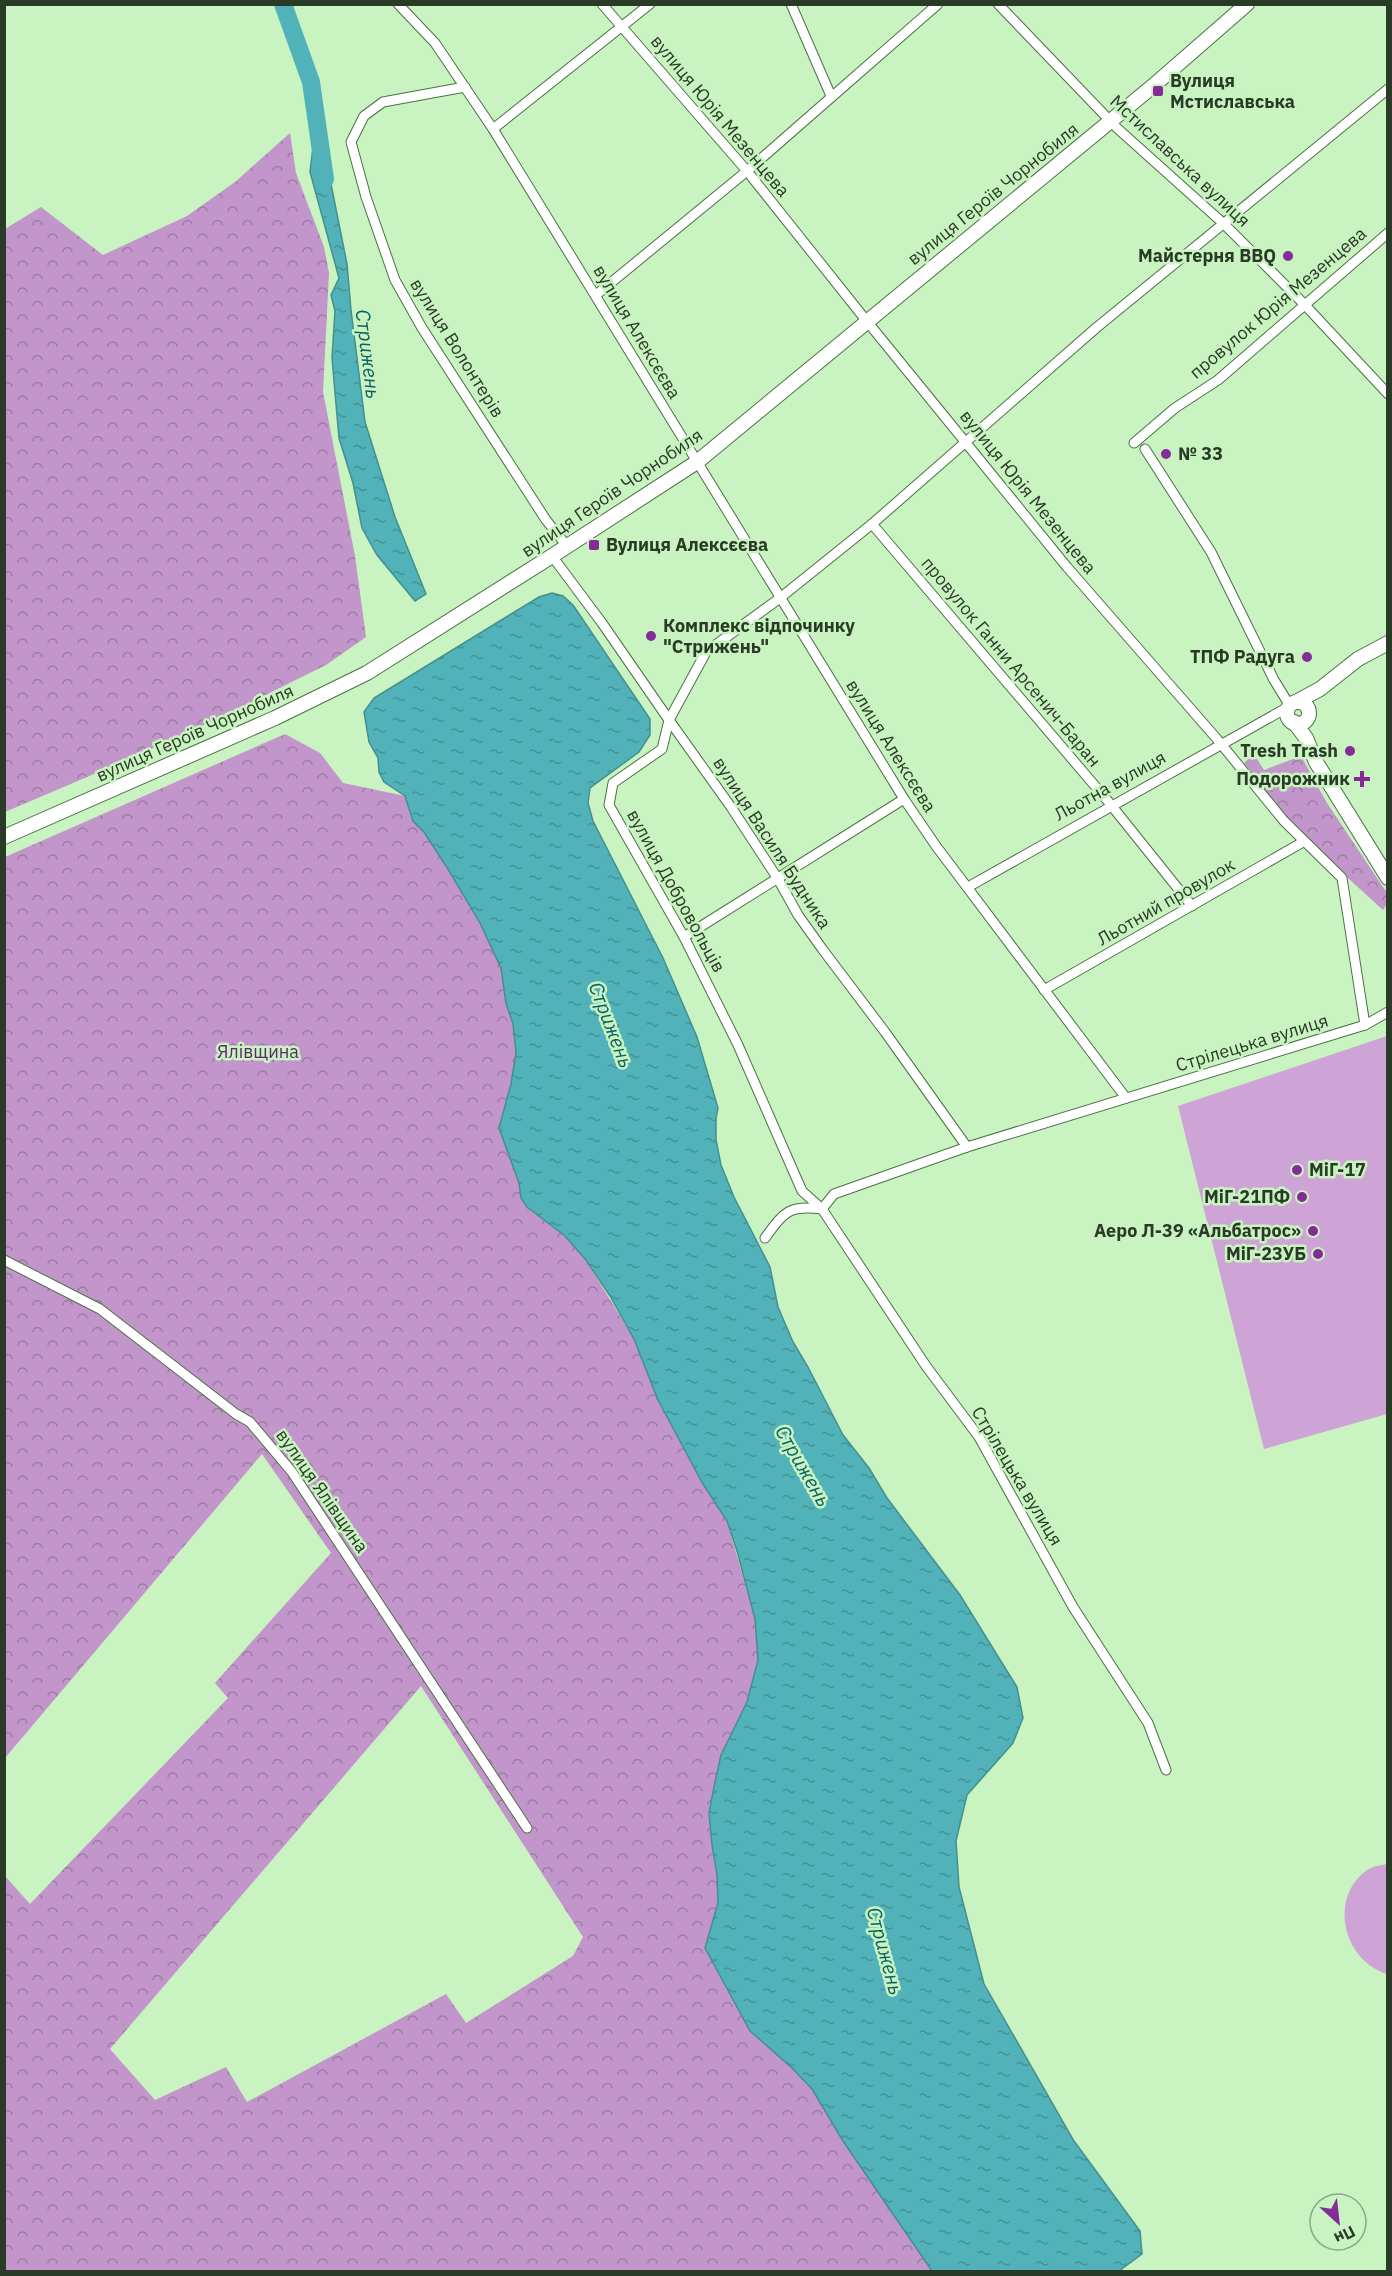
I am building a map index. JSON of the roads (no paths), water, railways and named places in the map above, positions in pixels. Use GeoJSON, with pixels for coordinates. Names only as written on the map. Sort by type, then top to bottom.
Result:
{"type":"FeatureCollection","features":[{"type":"Feature","properties":{"kind":"main road","name":"вулиця Героїв Чорнобиля"},"geometry":{"type":"LineString","coordinates":[[8,836],[312,701],[367,673],[697,462],[1110,121],[1247,4]]}},
{"type":"Feature","properties":{"kind":"main road","name":"Льотна вулиця"},"geometry":{"type":"LineString","coordinates":[[1293,704],[1320,689],[1358,659],[1388,643]]}},
{"type":"Feature","properties":{"kind":"main road","name":"Льотна вулиця"},"geometry":{"type":"LineString","coordinates":[[1300,719],[1320,689]]}},
{"type":"Feature","properties":{"kind":"main road"},"geometry":{"type":"LineString","coordinates":[[1300,719],[1288,711],[1293,704],[1305,704],[1300,719],[1316,762],[1388,878]]}},
{"type":"Feature","properties":{"kind":"street","name":"вулиця Алексєєва"},"geometry":{"type":"LineString","coordinates":[[398,4],[435,44],[493,129],[904,798],[936,846],[1126,1098]]}},
{"type":"Feature","properties":{"kind":"street","name":"вулиця Юрія Мезенцева"},"geometry":{"type":"LineString","coordinates":[[602,4],[747,171],[1067,567],[1303,842],[1342,878],[1365,1025]]}},
{"type":"Feature","properties":{"kind":"street"},"geometry":{"type":"LineString","coordinates":[[493,129],[650,4]]}},
{"type":"Feature","properties":{"kind":"street"},"geometry":{"type":"LineString","coordinates":[[791,4],[831,96]]}},
{"type":"Feature","properties":{"kind":"street"},"geometry":{"type":"LineString","coordinates":[[596,295],[747,171],[938,4]]}},
{"type":"Feature","properties":{"kind":"street","name":"Мстиславська вулиця"},"geometry":{"type":"LineString","coordinates":[[998,4],[1110,121],[1224,224],[1304,304],[1388,394]]}},
{"type":"Feature","properties":{"kind":"street","name":"вулиця Волонтерів"},"geometry":{"type":"LineString","coordinates":[[465,87],[383,102],[364,116],[351,142],[366,197],[395,280],[422,328],[546,520],[567,546]]}},
{"type":"Feature","properties":{"kind":"street","name":"вулиця Добровольців"},"geometry":{"type":"LineString","coordinates":[[822,1209],[802,1191],[738,1046],[684,937],[609,805],[613,783],[662,749],[669,720],[706,652],[780,598],[872,524],[1096,328],[1388,89]]}},
{"type":"Feature","properties":{"kind":"street","name":"провулок Юрія Мезенцева"},"geometry":{"type":"LineString","coordinates":[[1134,443],[1174,408],[1218,380],[1388,233]]}},
{"type":"Feature","properties":{"kind":"street"},"geometry":{"type":"LineString","coordinates":[[1145,449],[1211,552],[1274,680],[1293,704]]}},
{"type":"Feature","properties":{"kind":"street","name":"провулок Ганни Арсенич-Баран"},"geometry":{"type":"LineString","coordinates":[[872,524],[1111,806],[1192,906]]}},
{"type":"Feature","properties":{"kind":"street","name":"вулиця Василя Будника"},"geometry":{"type":"LineString","coordinates":[[552,556],[602,622],[731,807],[778,879],[798,915],[968,1147]]}},
{"type":"Feature","properties":{"kind":"street","name":"Льотна вулиця"},"geometry":{"type":"LineString","coordinates":[[968,887],[1293,704]]}},
{"type":"Feature","properties":{"kind":"street"},"geometry":{"type":"LineString","coordinates":[[1271,717],[1300,719]]}},
{"type":"Feature","properties":{"kind":"street"},"geometry":{"type":"LineString","coordinates":[[684,937],[904,798]]}},
{"type":"Feature","properties":{"kind":"street","name":"Льотний провулок"},"geometry":{"type":"LineString","coordinates":[[1044,990],[1303,842]]}},
{"type":"Feature","properties":{"kind":"street","name":"Стрілецька вулиця"},"geometry":{"type":"LineString","coordinates":[[1166,1770],[1148,1723],[1073,1607],[979,1437],[926,1366],[822,1209],[834,1194],[968,1147],[1365,1025],[1388,1011]]}},
{"type":"Feature","properties":{"kind":"street"},"geometry":{"type":"LineString","coordinates":[[765,1238],[782,1215],[801,1206],[822,1209]]}},
{"type":"Feature","properties":{"kind":"street","name":"вулиця Ялівщина"},"geometry":{"type":"LineString","coordinates":[[4,1260],[100,1309],[257,1428],[292,1472],[527,1828]]}},
{"type":"Feature","properties":{"kind":"water"},"geometry":{"type":"Polygon","coordinates":[[[313,147],[327,164],[347,264],[365,422],[395,517],[426,594],[415,601],[377,555],[362,528],[353,483],[339,438],[332,358],[335,311],[331,295],[339,278],[310,172],[313,147]]]}},
{"type":"Feature","properties":{"kind":"water"},"geometry":{"type":"Polygon","coordinates":[[[552,593],[563,596],[573,605],[650,719],[650,735],[639,752],[590,788],[588,803],[593,821],[663,958],[697,1037],[718,1108],[716,1140],[721,1165],[734,1197],[770,1267],[778,1307],[793,1342],[843,1435],[960,1595],[1017,1687],[1023,1718],[1013,1743],[967,1795],[956,1841],[959,1887],[984,1984],[1074,2141],[1140,2231],[1142,2254],[1119,2271],[932,2271],[843,2141],[812,2089],[750,2031],[705,1948],[718,1903],[709,1813],[721,1755],[747,1702],[758,1660],[755,1619],[737,1551],[727,1521],[703,1484],[658,1400],[634,1339],[610,1296],[586,1260],[565,1236],[527,1207],[521,1198],[519,1183],[499,1128],[511,1084],[516,1052],[513,1024],[506,1003],[501,968],[480,923],[448,869],[424,832],[413,821],[405,796],[384,782],[379,772],[378,758],[369,742],[364,712],[374,698],[539,597],[552,593]]]}},
{"type":"Feature","properties":{"kind":"waterway","name":"Стрижень"},"geometry":{"type":"LineString","coordinates":[[283,4],[311,82],[325,179]]}},
{"type":"Feature","properties":{"kind":"place","name":"Вулиця Мстиславська"},"geometry":{"type":"Point","coordinates":[1158,91]}},
{"type":"Feature","properties":{"kind":"place","name":"Майстерня BBQ"},"geometry":{"type":"Point","coordinates":[1288,256]}},
{"type":"Feature","properties":{"kind":"place","name":"№ 33"},"geometry":{"type":"Point","coordinates":[1166,454]}},
{"type":"Feature","properties":{"kind":"place","name":"Вулиця Алексєєва"},"geometry":{"type":"Point","coordinates":[594,545]}},
{"type":"Feature","properties":{"kind":"place","name":"Комплекс відпочинку \"Стрижень\""},"geometry":{"type":"Point","coordinates":[651,636]}},
{"type":"Feature","properties":{"kind":"place","name":"ТПФ Радуга"},"geometry":{"type":"Point","coordinates":[1307,657]}},
{"type":"Feature","properties":{"kind":"place","name":"Tresh Trash"},"geometry":{"type":"Point","coordinates":[1350,751]}},
{"type":"Feature","properties":{"kind":"place","name":"Подорожник"},"geometry":{"type":"Point","coordinates":[1362,779]}},
{"type":"Feature","properties":{"kind":"place","name":"МіГ-17"},"geometry":{"type":"Point","coordinates":[1297,1170]}},
{"type":"Feature","properties":{"kind":"place","name":"МіГ-21ПФ"},"geometry":{"type":"Point","coordinates":[1302,1197]}},
{"type":"Feature","properties":{"kind":"place","name":"Аеро Л-39 «Альбатрос»"},"geometry":{"type":"Point","coordinates":[1313,1231]}},
{"type":"Feature","properties":{"kind":"place","name":"МіГ-23УБ"},"geometry":{"type":"Point","coordinates":[1318,1254]}},
{"type":"Feature","properties":{"kind":"park label","name":"Ялівщина"},"geometry":{"type":"Point","coordinates":[258,1052]}}]}
